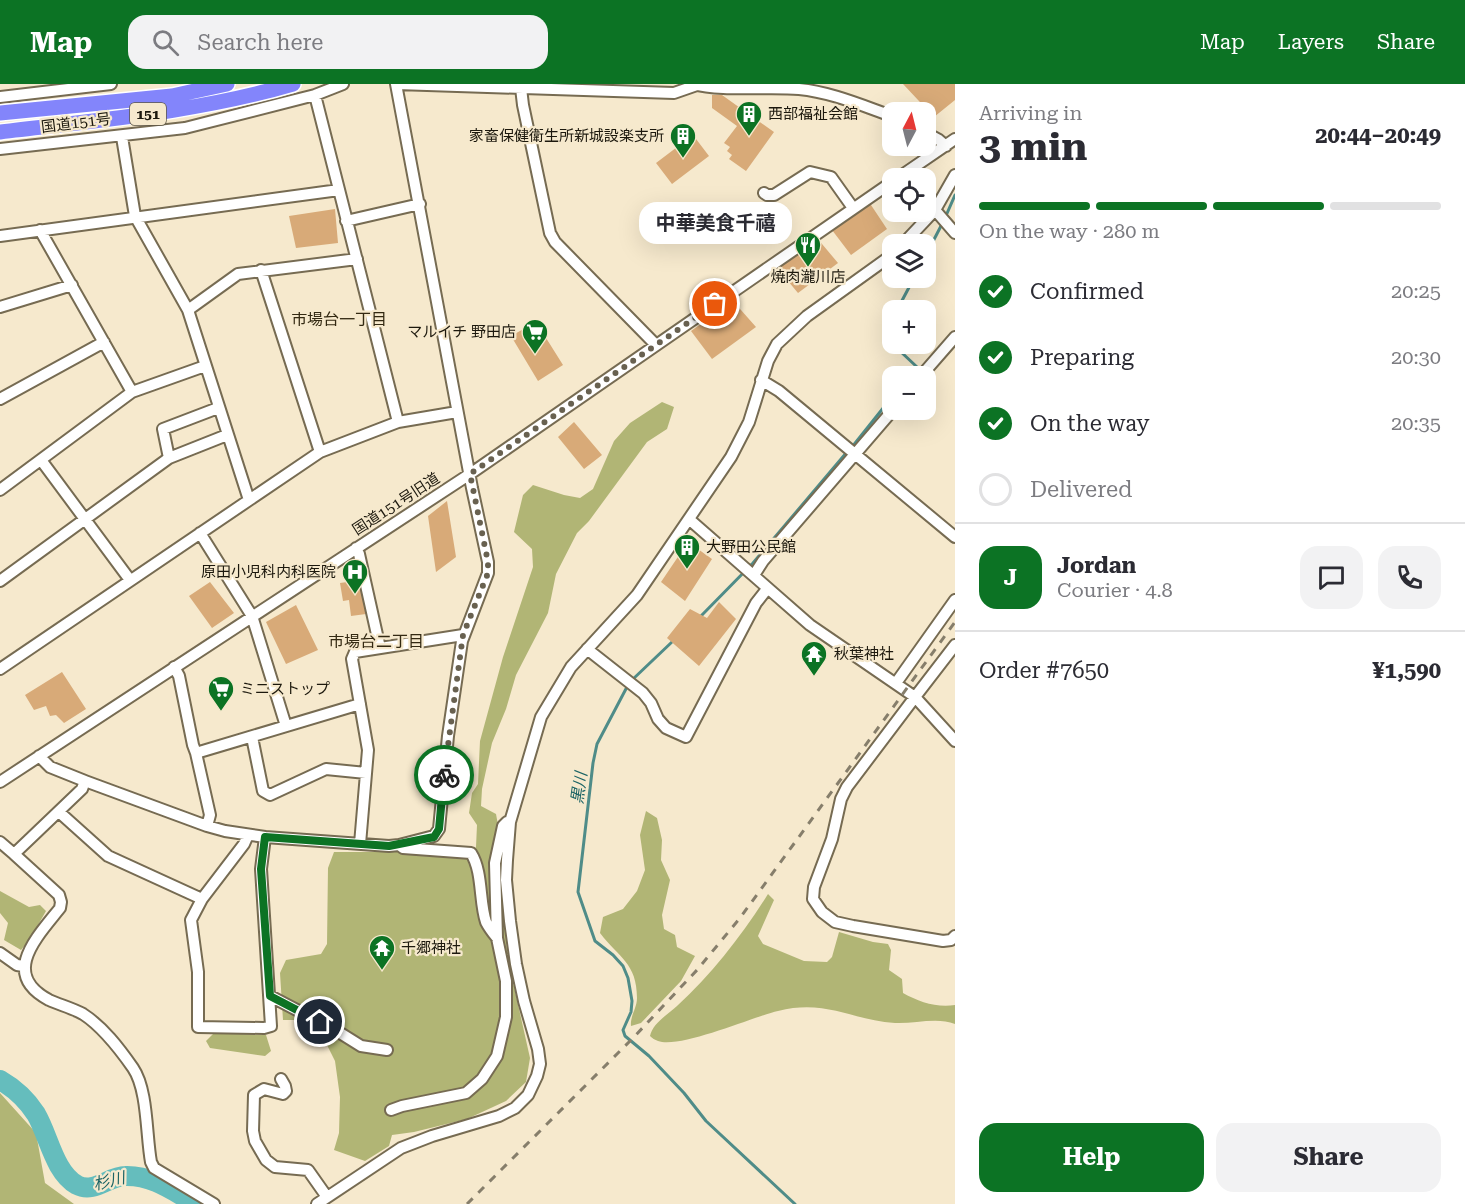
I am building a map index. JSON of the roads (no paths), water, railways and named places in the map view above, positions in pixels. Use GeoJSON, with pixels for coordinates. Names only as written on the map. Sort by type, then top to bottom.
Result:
{"type":"FeatureCollection","features":[{"type":"Feature","properties":{"kind":"highway","name":"国道151号"},"geometry":{"type":"LineString","coordinates":[[0,113],[172,96],[227,84]]}},
{"type":"Feature","properties":{"kind":"highway","name":"国道151号"},"geometry":{"type":"LineString","coordinates":[[0,132],[172,112],[293,84]]}},
{"type":"Feature","properties":{"kind":"street"},"geometry":{"type":"LineString","coordinates":[[0,97],[111,84]]}},
{"type":"Feature","properties":{"kind":"street"},"geometry":{"type":"LineString","coordinates":[[0,149],[122,137],[185,128],[315,95],[343,84]]}},
{"type":"Feature","properties":{"kind":"street"},"geometry":{"type":"LineString","coordinates":[[39,756],[50,767],[86,781],[207,826],[248,835],[399,845],[434,837],[439,829],[448,736],[463,635],[488,573],[488,562],[457,412],[396,84],[521,88],[535,86],[674,93],[695,85],[801,89],[825,94],[882,113]]}},
{"type":"Feature","properties":{"kind":"street"},"geometry":{"type":"LineString","coordinates":[[521,88],[550,233],[555,242],[656,345]]}},
{"type":"Feature","properties":{"kind":"street"},"geometry":{"type":"LineString","coordinates":[[315,95],[398,422]]}},
{"type":"Feature","properties":{"kind":"street"},"geometry":{"type":"LineString","coordinates":[[122,137],[135,216],[188,310],[249,500]]}},
{"type":"Feature","properties":{"kind":"street"},"geometry":{"type":"LineString","coordinates":[[913,168],[950,143]]}},
{"type":"Feature","properties":{"kind":"street"},"geometry":{"type":"LineString","coordinates":[[764,193],[774,195],[810,172],[831,177],[853,208]]}},
{"type":"Feature","properties":{"kind":"street"},"geometry":{"type":"LineString","coordinates":[[914,234],[937,212],[955,175]]}},
{"type":"Feature","properties":{"kind":"street"},"geometry":{"type":"LineString","coordinates":[[0,236],[339,189]]}},
{"type":"Feature","properties":{"kind":"street","name":"国道151号旧道"},"geometry":{"type":"LineString","coordinates":[[0,782],[470,474],[882,189]]}},
{"type":"Feature","properties":{"kind":"street"},"geometry":{"type":"LineString","coordinates":[[346,221],[420,204]]}},
{"type":"Feature","properties":{"kind":"street"},"geometry":{"type":"LineString","coordinates":[[937,212],[952,229]]}},
{"type":"Feature","properties":{"kind":"street"},"geometry":{"type":"LineString","coordinates":[[40,230],[132,392]]}},
{"type":"Feature","properties":{"kind":"street"},"geometry":{"type":"LineString","coordinates":[[188,310],[238,274],[357,259]]}},
{"type":"Feature","properties":{"kind":"street"},"geometry":{"type":"LineString","coordinates":[[317,1204],[401,1148],[499,1116],[515,1108],[528,1095],[540,1064],[524,1001],[510,921],[506,880],[510,822],[541,717],[565,676],[637,595],[731,457],[752,412],[761,380],[777,344],[807,316],[882,262]]}},
{"type":"Feature","properties":{"kind":"street"},"geometry":{"type":"LineString","coordinates":[[261,270],[320,452]]}},
{"type":"Feature","properties":{"kind":"street"},"geometry":{"type":"LineString","coordinates":[[0,307],[72,285]]}},
{"type":"Feature","properties":{"kind":"street"},"geometry":{"type":"LineString","coordinates":[[930,366],[955,337]]}},
{"type":"Feature","properties":{"kind":"street"},"geometry":{"type":"LineString","coordinates":[[0,399],[104,342]]}},
{"type":"Feature","properties":{"kind":"street"},"geometry":{"type":"LineString","coordinates":[[0,490],[132,392],[205,366]]}},
{"type":"Feature","properties":{"kind":"street"},"geometry":{"type":"LineString","coordinates":[[761,380],[779,391],[955,537]]}},
{"type":"Feature","properties":{"kind":"street"},"geometry":{"type":"LineString","coordinates":[[169,458],[163,429],[218,408]]}},
{"type":"Feature","properties":{"kind":"street"},"geometry":{"type":"LineString","coordinates":[[0,669],[320,452],[398,422],[457,412]]}},
{"type":"Feature","properties":{"kind":"street"},"geometry":{"type":"LineString","coordinates":[[753,575],[884,420]]}},
{"type":"Feature","properties":{"kind":"street"},"geometry":{"type":"LineString","coordinates":[[0,581],[169,458],[227,435]]}},
{"type":"Feature","properties":{"kind":"street"},"geometry":{"type":"LineString","coordinates":[[41,460],[130,580]]}},
{"type":"Feature","properties":{"kind":"street"},"geometry":{"type":"LineString","coordinates":[[690,520],[810,625],[915,697],[955,741]]}},
{"type":"Feature","properties":{"kind":"street"},"geometry":{"type":"LineString","coordinates":[[200,533],[252,616],[286,726]]}},
{"type":"Feature","properties":{"kind":"street"},"geometry":{"type":"LineString","coordinates":[[356,548],[360,554],[380,648]]}},
{"type":"Feature","properties":{"kind":"street"},"geometry":{"type":"LineString","coordinates":[[587,649],[631,683],[651,703],[658,719],[666,728],[686,737],[756,603],[767,589]]}},
{"type":"Feature","properties":{"kind":"street"},"geometry":{"type":"LineString","coordinates":[[896,683],[955,600]]}},
{"type":"Feature","properties":{"kind":"street"},"geometry":{"type":"LineString","coordinates":[[360,844],[368,750],[352,659],[355,652],[463,635]]}},
{"type":"Feature","properties":{"kind":"street"},"geometry":{"type":"LineString","coordinates":[[955,645],[844,793],[832,839],[814,888],[813,899],[822,912],[835,922],[943,941],[951,940],[955,936]]}},
{"type":"Feature","properties":{"kind":"street"},"geometry":{"type":"LineString","coordinates":[[174,667],[180,676],[210,815],[207,826]]}},
{"type":"Feature","properties":{"kind":"street"},"geometry":{"type":"LineString","coordinates":[[196,753],[360,704]]}},
{"type":"Feature","properties":{"kind":"street"},"geometry":{"type":"LineString","coordinates":[[252,737],[263,791],[270,795],[326,769],[366,773]]}},
{"type":"Feature","properties":{"kind":"street"},"geometry":{"type":"LineString","coordinates":[[14,854],[82,789],[86,781]]}},
{"type":"Feature","properties":{"kind":"street"},"geometry":{"type":"LineString","coordinates":[[59,812],[108,856],[202,899]]}},
{"type":"Feature","properties":{"kind":"street"},"geometry":{"type":"LineString","coordinates":[[391,1110],[466,1093],[482,1079],[497,1056],[506,1017],[506,981],[497,938],[495,863],[503,826],[506,822],[510,822]]}},
{"type":"Feature","properties":{"kind":"street"},"geometry":{"type":"LineString","coordinates":[[248,835],[244,844],[202,899],[191,920],[198,972],[198,1027],[271,1026],[261,869],[265,837]]}},
{"type":"Feature","properties":{"kind":"street"},"geometry":{"type":"LineString","coordinates":[[0,842],[59,895],[62,902],[60,908],[28,949],[23,966],[30,985],[37,992],[82,1014],[104,1031],[134,1069],[139,1083],[151,1162],[154,1167],[214,1204]]}},
{"type":"Feature","properties":{"kind":"street"},"geometry":{"type":"LineString","coordinates":[[399,845],[404,848],[471,853],[475,859],[487,925],[497,938]]}},
{"type":"Feature","properties":{"kind":"street"},"geometry":{"type":"LineString","coordinates":[[0,953],[17,965],[23,966]]}},
{"type":"Feature","properties":{"kind":"street"},"geometry":{"type":"LineString","coordinates":[[270,996],[361,1046],[387,1050]]}},
{"type":"Feature","properties":{"kind":"street"},"geometry":{"type":"LineString","coordinates":[[281,1079],[285,1086],[283,1094],[264,1089],[254,1095],[255,1141],[270,1165],[308,1170],[327,1197]]}},
{"type":"Feature","properties":{"kind":"waterway","name":"黒川"},"geometry":{"type":"LineString","coordinates":[[945,218],[955,195]]}},
{"type":"Feature","properties":{"kind":"waterway","name":"黒川"},"geometry":{"type":"LineString","coordinates":[[936,236],[942,224]]}},
{"type":"Feature","properties":{"kind":"waterway","name":"黒川"},"geometry":{"type":"LineString","coordinates":[[902,300],[909,288]]}},
{"type":"Feature","properties":{"kind":"waterway","name":"黒川"},"geometry":{"type":"LineString","coordinates":[[903,354],[916,366]]}},
{"type":"Feature","properties":{"kind":"waterway","name":"黒川"},"geometry":{"type":"LineString","coordinates":[[852,447],[882,410]]}},
{"type":"Feature","properties":{"kind":"waterway","name":"黒川"},"geometry":{"type":"LineString","coordinates":[[700,617],[753,563],[847,452]]}},
{"type":"Feature","properties":{"kind":"waterway","name":"黒川"},"geometry":{"type":"LineString","coordinates":[[632,680],[673,641]]}},
{"type":"Feature","properties":{"kind":"waterway","name":"黒川"},"geometry":{"type":"LineString","coordinates":[[628,685],[597,744],[578,892],[595,941],[623,966],[628,978],[632,1001],[631,1012],[623,1030],[625,1036],[649,1056],[684,1093],[706,1121],[795,1204]]}},
{"type":"Feature","properties":{"kind":"waterway","name":"杉川"},"geometry":{"type":"LineString","coordinates":[[0,1080],[20,1095],[36,1114],[57,1163],[69,1179],[77,1185],[89,1187],[119,1177],[135,1176],[162,1185],[196,1204]]}},
{"type":"Feature","properties":{"kind":"railway"},"geometry":{"type":"LineString","coordinates":[[467,1204],[633,1038],[697,970],[740,918],[955,622]]}},
{"type":"Feature","properties":{"kind":"place","name":"西部福祉会館"},"geometry":{"type":"Point","coordinates":[749,137]}},
{"type":"Feature","properties":{"kind":"place","name":"家畜保健衛生所新城設楽支所"},"geometry":{"type":"Point","coordinates":[683,159]}},
{"type":"Feature","properties":{"kind":"place","name":"焼肉瀧川店"},"geometry":{"type":"Point","coordinates":[808,268]}},
{"type":"Feature","properties":{"kind":"place","name":"中華美食千禧"},"geometry":{"type":"Point","coordinates":[715,304]}},
{"type":"Feature","properties":{"kind":"place","name":"マルイチ 野田店"},"geometry":{"type":"Point","coordinates":[535,355]}},
{"type":"Feature","properties":{"kind":"place","name":"大野田公民館"},"geometry":{"type":"Point","coordinates":[687,570]}},
{"type":"Feature","properties":{"kind":"place","name":"原田小児科内科医院"},"geometry":{"type":"Point","coordinates":[355,595]}},
{"type":"Feature","properties":{"kind":"place","name":"秋葉神社"},"geometry":{"type":"Point","coordinates":[814,677]}},
{"type":"Feature","properties":{"kind":"place","name":"ミニストップ"},"geometry":{"type":"Point","coordinates":[221,712]}},
{"type":"Feature","properties":{"kind":"place","name":"千郷神社"},"geometry":{"type":"Point","coordinates":[382,971]}},
{"type":"Feature","properties":{"kind":"district","name":"市場台一丁目"},"geometry":{"type":"Point","coordinates":[339,319]}},
{"type":"Feature","properties":{"kind":"district","name":"市場台二丁目"},"geometry":{"type":"Point","coordinates":[376,641]}}]}
